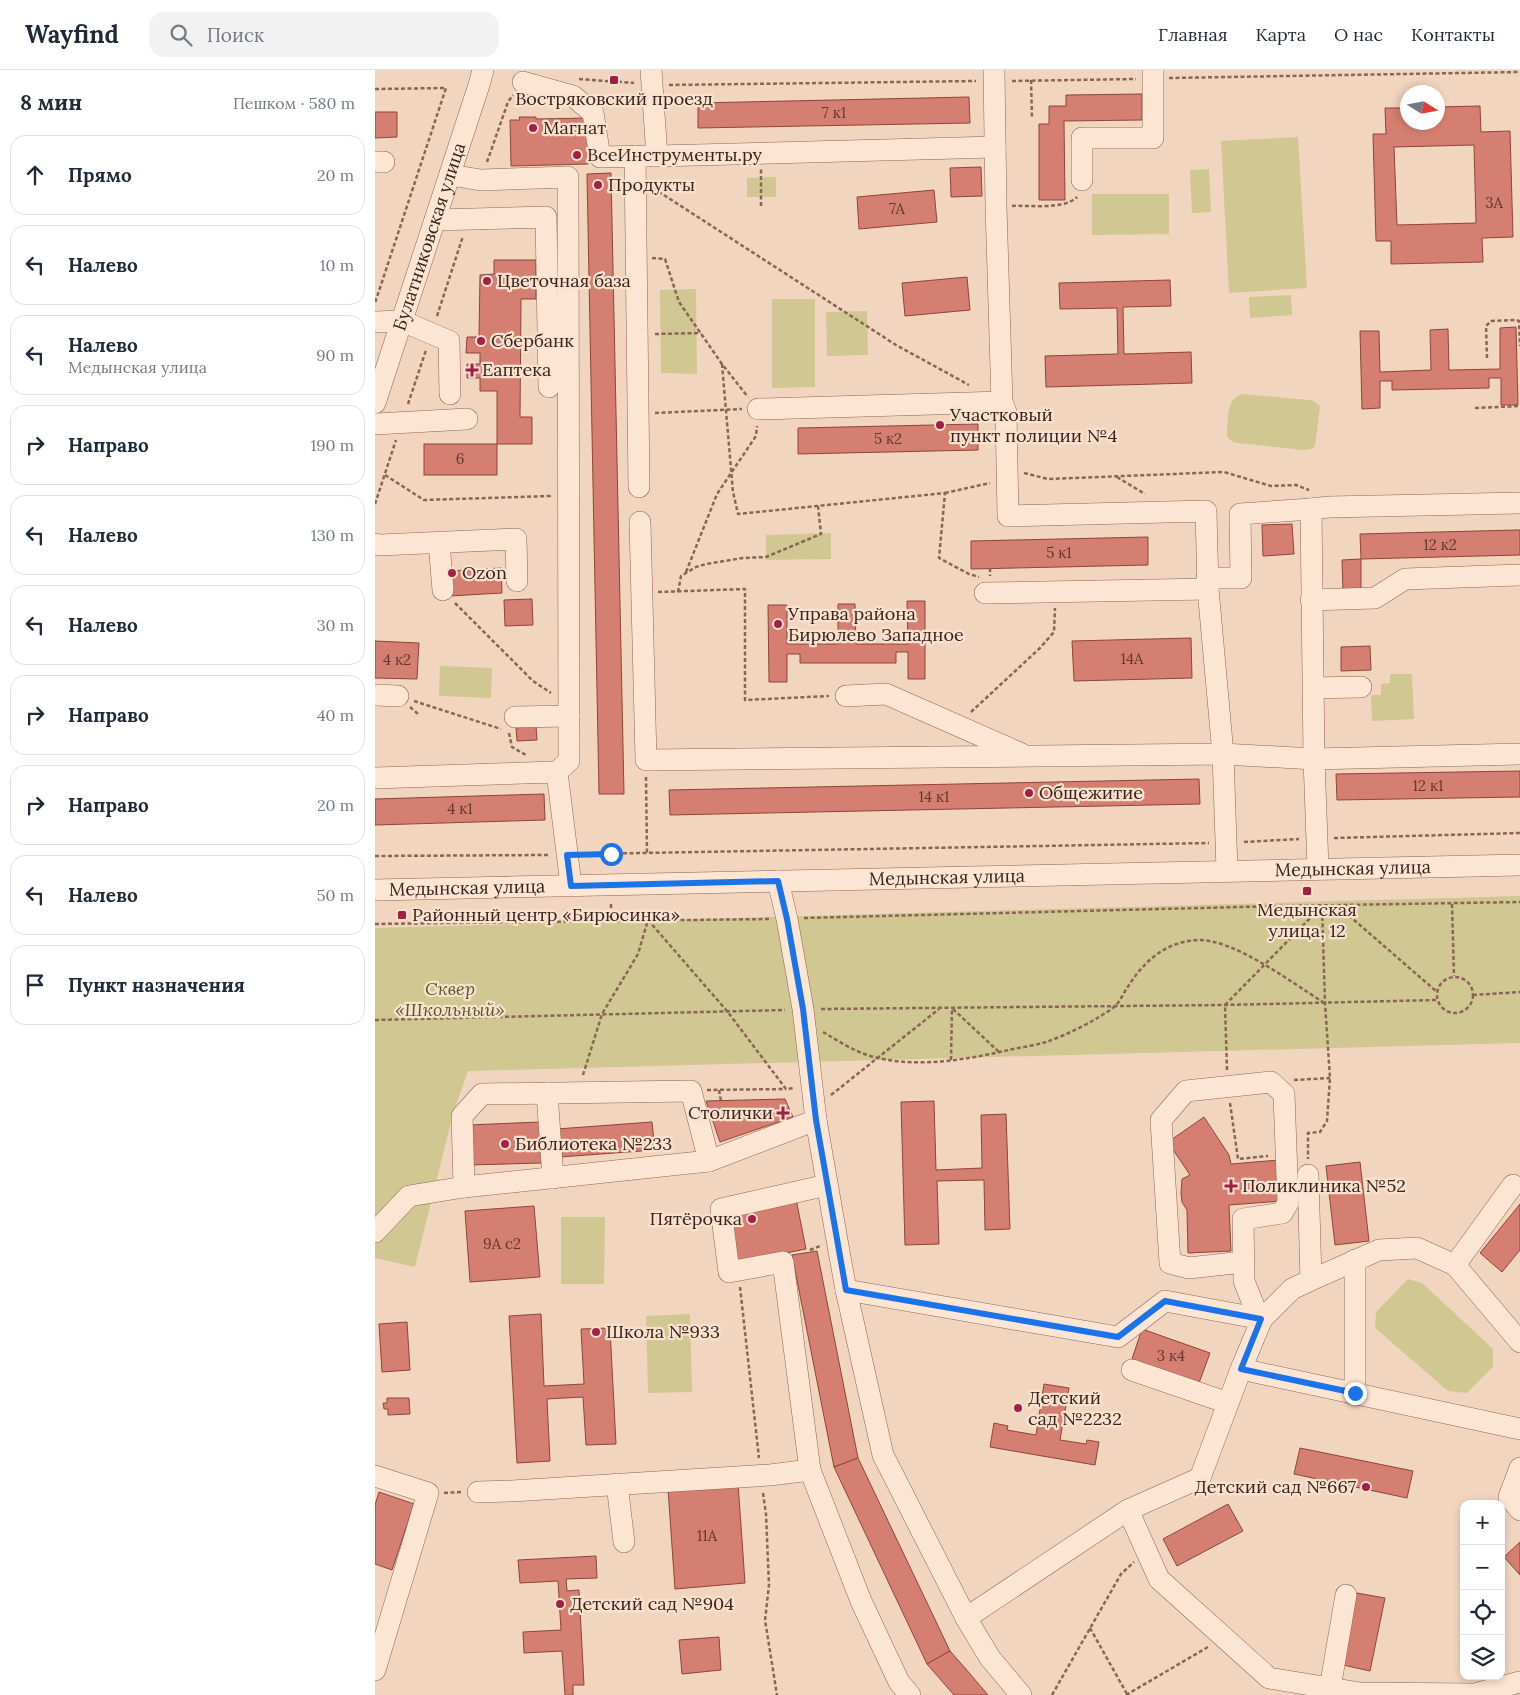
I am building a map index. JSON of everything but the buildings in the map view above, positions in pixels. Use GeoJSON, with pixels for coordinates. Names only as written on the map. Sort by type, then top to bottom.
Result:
{"type":"FeatureCollection","features":[{"type":"Feature","properties":{"kind":"street","name":"Булатниковская улица"},"geometry":{"type":"LineString","coordinates":[[375,403],[483,70]]}},
{"type":"Feature","properties":{"kind":"street"},"geometry":{"type":"LineString","coordinates":[[1082,180],[1082,138],[1153,138],[1153,74]]}},
{"type":"Feature","properties":{"kind":"street"},"geometry":{"type":"LineString","coordinates":[[994,76],[1002,402],[1006,412],[1013,473],[1008,516],[1206,511],[1207,583],[1223,754],[1227,870]]}},
{"type":"Feature","properties":{"kind":"street"},"geometry":{"type":"LineString","coordinates":[[652,78],[657,156]]}},
{"type":"Feature","properties":{"kind":"street"},"geometry":{"type":"LineString","coordinates":[[523,82],[573,96],[593,113],[600,157],[635,166],[657,156],[995,146]]}},
{"type":"Feature","properties":{"kind":"street"},"geometry":{"type":"LineString","coordinates":[[635,166],[639,487]]}},
{"type":"Feature","properties":{"kind":"street"},"geometry":{"type":"LineString","coordinates":[[375,778],[557,772],[569,761],[568,177],[481,180],[450,175]]}},
{"type":"Feature","properties":{"kind":"street"},"geometry":{"type":"LineString","coordinates":[[435,220],[546,217],[549,388]]}},
{"type":"Feature","properties":{"kind":"street"},"geometry":{"type":"LineString","coordinates":[[375,322],[402,321],[449,341],[451,394]]}},
{"type":"Feature","properties":{"kind":"street"},"geometry":{"type":"LineString","coordinates":[[758,409],[1002,402]]}},
{"type":"Feature","properties":{"kind":"street"},"geometry":{"type":"LineString","coordinates":[[375,424],[467,418]]}},
{"type":"Feature","properties":{"kind":"street"},"geometry":{"type":"LineString","coordinates":[[1311,500],[1314,758],[1318,868]]}},
{"type":"Feature","properties":{"kind":"street"},"geometry":{"type":"LineString","coordinates":[[988,586],[1056,592],[1207,583],[1241,578],[1240,514],[1311,500],[1329,507],[1520,503]]}},
{"type":"Feature","properties":{"kind":"street"},"geometry":{"type":"LineString","coordinates":[[640,522],[646,760],[1223,754],[1314,758],[1520,754]]}},
{"type":"Feature","properties":{"kind":"street"},"geometry":{"type":"LineString","coordinates":[[375,544],[516,539],[517,581]]}},
{"type":"Feature","properties":{"kind":"street"},"geometry":{"type":"LineString","coordinates":[[439,542],[443,590]]}},
{"type":"Feature","properties":{"kind":"street"},"geometry":{"type":"LineString","coordinates":[[1311,600],[1375,598],[1405,579],[1520,575]]}},
{"type":"Feature","properties":{"kind":"street"},"geometry":{"type":"LineString","coordinates":[[1313,688],[1361,687]]}},
{"type":"Feature","properties":{"kind":"street"},"geometry":{"type":"LineString","coordinates":[[846,696],[887,694],[1029,757]]}},
{"type":"Feature","properties":{"kind":"street"},"geometry":{"type":"LineString","coordinates":[[375,695],[398,696]]}},
{"type":"Feature","properties":{"kind":"street"},"geometry":{"type":"LineString","coordinates":[[515,717],[569,710]]}},
{"type":"Feature","properties":{"kind":"street"},"geometry":{"type":"LineString","coordinates":[[557,772],[571,886]]}},
{"type":"Feature","properties":{"kind":"street","name":"Медынская улица"},"geometry":{"type":"LineString","coordinates":[[375,890],[1520,865]]}},
{"type":"Feature","properties":{"kind":"street"},"geometry":{"type":"LineString","coordinates":[[778,881],[821,1092],[816,1120],[846,1290],[883,1455],[966,1618],[990,1658],[1021,1695]]}},
{"type":"Feature","properties":{"kind":"street"},"geometry":{"type":"LineString","coordinates":[[1243,1262],[1189,1268],[1169,1263],[1161,1120],[1186,1091],[1271,1082],[1284,1094],[1288,1203],[1282,1213],[1243,1219],[1244,1282],[1260,1319]]}},
{"type":"Feature","properties":{"kind":"street"},"geometry":{"type":"LineString","coordinates":[[464,1187],[462,1116],[482,1094],[691,1091],[709,1161]]}},
{"type":"Feature","properties":{"kind":"street"},"geometry":{"type":"LineString","coordinates":[[547,1093],[553,1178]]}},
{"type":"Feature","properties":{"kind":"street"},"geometry":{"type":"LineString","coordinates":[[375,1232],[409,1196],[464,1187],[709,1161],[816,1120]]}},
{"type":"Feature","properties":{"kind":"street"},"geometry":{"type":"LineString","coordinates":[[1308,1175],[1311,1280]]}},
{"type":"Feature","properties":{"kind":"street"},"geometry":{"type":"LineString","coordinates":[[827,1185],[721,1209],[729,1272],[783,1262],[810,1470],[861,1602],[899,1682],[910,1695]]}},
{"type":"Feature","properties":{"kind":"street"},"geometry":{"type":"LineString","coordinates":[[1455,1265],[1513,1185]]}},
{"type":"Feature","properties":{"kind":"street"},"geometry":{"type":"LineString","coordinates":[[966,1618],[1127,1510],[1200,1478],[1260,1319],[1292,1289],[1379,1250],[1417,1248],[1455,1265],[1520,1342]]}},
{"type":"Feature","properties":{"kind":"street"},"geometry":{"type":"LineString","coordinates":[[1355,1260],[1355,1393]]}},
{"type":"Feature","properties":{"kind":"street"},"geometry":{"type":"LineString","coordinates":[[846,1290],[1118,1337],[1165,1301],[1260,1319]]}},
{"type":"Feature","properties":{"kind":"street"},"geometry":{"type":"LineString","coordinates":[[1241,1369],[1520,1429]]}},
{"type":"Feature","properties":{"kind":"street"},"geometry":{"type":"LineString","coordinates":[[1132,1370],[1228,1403]]}},
{"type":"Feature","properties":{"kind":"street"},"geometry":{"type":"LineString","coordinates":[[1520,1468],[1509,1497],[1520,1510]]}},
{"type":"Feature","properties":{"kind":"street"},"geometry":{"type":"LineString","coordinates":[[478,1492],[810,1470]]}},
{"type":"Feature","properties":{"kind":"street"},"geometry":{"type":"LineString","coordinates":[[375,1476],[428,1493],[375,1670]]}},
{"type":"Feature","properties":{"kind":"street"},"geometry":{"type":"LineString","coordinates":[[617,1484],[624,1542]]}},
{"type":"Feature","properties":{"kind":"street"},"geometry":{"type":"LineString","coordinates":[[1127,1510],[1159,1579],[1269,1678],[1360,1693],[1475,1694],[1520,1682]]}},
{"type":"Feature","properties":{"kind":"street"},"geometry":{"type":"LineString","coordinates":[[1330,1688],[1346,1595]]}},
{"type":"Feature","properties":{"kind":"path"},"geometry":{"type":"LineString","coordinates":[[577,79],[994,76],[1031,80],[1153,74],[1520,72]]}},
{"type":"Feature","properties":{"kind":"path"},"geometry":{"type":"LineString","coordinates":[[1031,80],[1032,118]]}},
{"type":"Feature","properties":{"kind":"path"},"geometry":{"type":"LineString","coordinates":[[375,89],[446,88],[375,303]]}},
{"type":"Feature","properties":{"kind":"path"},"geometry":{"type":"LineString","coordinates":[[481,180],[508,102]]}},
{"type":"Feature","properties":{"kind":"path"},"geometry":{"type":"LineString","coordinates":[[761,153],[761,206]]}},
{"type":"Feature","properties":{"kind":"path"},"geometry":{"type":"LineString","coordinates":[[635,166],[896,345],[969,385]]}},
{"type":"Feature","properties":{"kind":"path"},"geometry":{"type":"LineString","coordinates":[[996,206],[1063,205],[1073,201],[1078,195],[1082,180]]}},
{"type":"Feature","properties":{"kind":"path"},"geometry":{"type":"LineString","coordinates":[[375,504],[469,219]]}},
{"type":"Feature","properties":{"kind":"path"},"geometry":{"type":"LineString","coordinates":[[637,257],[665,259],[679,302],[722,364],[758,409],[756,436],[717,494],[687,572]]}},
{"type":"Feature","properties":{"kind":"path"},"geometry":{"type":"LineString","coordinates":[[1487,358],[1486,326],[1491,321],[1517,320],[1519,324],[1520,346]]}},
{"type":"Feature","properties":{"kind":"path"},"geometry":{"type":"LineString","coordinates":[[638,334],[701,333]]}},
{"type":"Feature","properties":{"kind":"path"},"geometry":{"type":"LineString","coordinates":[[722,364],[731,472],[738,514],[945,493],[1013,473],[1048,479],[1224,472],[1271,486],[1296,485],[1311,500]]}},
{"type":"Feature","properties":{"kind":"path"},"geometry":{"type":"LineString","coordinates":[[1475,408],[1520,406]]}},
{"type":"Feature","properties":{"kind":"path"},"geometry":{"type":"LineString","coordinates":[[639,413],[758,409]]}},
{"type":"Feature","properties":{"kind":"path"},"geometry":{"type":"LineString","coordinates":[[385,475],[424,500],[550,496],[550,486]]}},
{"type":"Feature","properties":{"kind":"path"},"geometry":{"type":"LineString","coordinates":[[945,493],[939,558],[988,586]]}},
{"type":"Feature","properties":{"kind":"path"},"geometry":{"type":"LineString","coordinates":[[678,592],[681,576],[706,564],[743,558],[766,557],[821,534],[818,506]]}},
{"type":"Feature","properties":{"kind":"path"},"geometry":{"type":"LineString","coordinates":[[642,593],[745,589],[745,700],[846,696]]}},
{"type":"Feature","properties":{"kind":"path"},"geometry":{"type":"LineString","coordinates":[[443,590],[533,681],[569,710]]}},
{"type":"Feature","properties":{"kind":"path"},"geometry":{"type":"LineString","coordinates":[[955,724],[982,702],[1040,648],[1054,632],[1056,592]]}},
{"type":"Feature","properties":{"kind":"path"},"geometry":{"type":"LineString","coordinates":[[398,696],[509,731],[512,747],[527,755]]}},
{"type":"Feature","properties":{"kind":"path"},"geometry":{"type":"LineString","coordinates":[[647,792],[647,853]]}},
{"type":"Feature","properties":{"kind":"path"},"geometry":{"type":"LineString","coordinates":[[375,856],[567,855],[1226,843],[1317,838],[1520,833]]}},
{"type":"Feature","properties":{"kind":"path"},"geometry":{"type":"LineString","coordinates":[[375,924],[787,919],[1520,902]]}},
{"type":"Feature","properties":{"kind":"path"},"geometry":{"type":"LineString","coordinates":[[1452,904],[1454,976]]}},
{"type":"Feature","properties":{"kind":"path"},"geometry":{"type":"LineString","coordinates":[[1273,1156],[1238,1159],[1228,1087],[1225,1005],[1322,906]]}},
{"type":"Feature","properties":{"kind":"path"},"geometry":{"type":"LineString","coordinates":[[1308,1175],[1308,1133],[1320,1132],[1327,1121],[1330,1078],[1325,1003],[1322,906]]}},
{"type":"Feature","properties":{"kind":"path"},"geometry":{"type":"LineString","coordinates":[[1339,906],[1436,991]]}},
{"type":"Feature","properties":{"kind":"path"},"geometry":{"type":"LineString","coordinates":[[648,920],[727,1011],[786,1088]]}},
{"type":"Feature","properties":{"kind":"path"},"geometry":{"type":"LineString","coordinates":[[578,1092],[602,1014],[638,954],[648,920]]}},
{"type":"Feature","properties":{"kind":"path"},"geometry":{"type":"LineString","coordinates":[[819,1030],[853,1049],[877,1058],[914,1062],[951,1060],[1047,1042],[1076,1030],[1115,1006],[1136,974],[1161,950],[1178,943],[1199,940],[1217,943],[1264,965],[1325,1003]]}},
{"type":"Feature","properties":{"kind":"path"},"geometry":{"type":"LineString","coordinates":[[1454,976],[1463,978],[1469,983],[1473,995],[1468,1008],[1460,1013],[1450,1013],[1441,1008],[1436,1000],[1436,991],[1446,978],[1454,976]]}},
{"type":"Feature","properties":{"kind":"path"},"geometry":{"type":"LineString","coordinates":[[1473,995],[1520,992]]}},
{"type":"Feature","properties":{"kind":"path"},"geometry":{"type":"LineString","coordinates":[[375,1020],[803,1009],[1225,1005],[1436,1000]]}},
{"type":"Feature","properties":{"kind":"path"},"geometry":{"type":"LineString","coordinates":[[691,1091],[786,1088],[821,1092],[877,1058],[940,1008]]}},
{"type":"Feature","properties":{"kind":"path"},"geometry":{"type":"LineString","coordinates":[[952,1008],[999,1052]]}},
{"type":"Feature","properties":{"kind":"path"},"geometry":{"type":"LineString","coordinates":[[951,1060],[952,1008]]}},
{"type":"Feature","properties":{"kind":"path"},"geometry":{"type":"LineString","coordinates":[[1271,1082],[1330,1078]]}},
{"type":"Feature","properties":{"kind":"path"},"geometry":{"type":"LineString","coordinates":[[719,1090],[721,1101]]}},
{"type":"Feature","properties":{"kind":"path"},"geometry":{"type":"LineString","coordinates":[[428,1493],[478,1492]]}},
{"type":"Feature","properties":{"kind":"path"},"geometry":{"type":"LineString","coordinates":[[1052,1695],[1121,1574],[1147,1552]]}},
{"type":"Feature","properties":{"kind":"path"},"geometry":{"type":"LineString","coordinates":[[1090,1627],[1126,1695],[1224,1638]]}},
{"type":"Feature","properties":{"kind":"green space"},"geometry":{"type":"Polygon","coordinates":[[[1298,137],[1307,288],[1229,293],[1221,141],[1298,137]]]}},
{"type":"Feature","properties":{"kind":"green space"},"geometry":{"type":"Polygon","coordinates":[[[1209,169],[1211,212],[1192,213],[1190,170],[1209,169]]]}},
{"type":"Feature","properties":{"kind":"green space"},"geometry":{"type":"Polygon","coordinates":[[[776,177],[776,197],[747,197],[747,178],[776,177]]]}},
{"type":"Feature","properties":{"kind":"green space"},"geometry":{"type":"Polygon","coordinates":[[[1092,194],[1169,194],[1169,234],[1092,235],[1092,194]]]}},
{"type":"Feature","properties":{"kind":"green space"},"geometry":{"type":"Polygon","coordinates":[[[696,289],[697,374],[661,373],[660,290],[696,289]]]}},
{"type":"Feature","properties":{"kind":"green space"},"geometry":{"type":"Polygon","coordinates":[[[1291,295],[1292,315],[1250,318],[1249,297],[1291,295]]]}},
{"type":"Feature","properties":{"kind":"green space"},"geometry":{"type":"Polygon","coordinates":[[[772,299],[815,299],[815,387],[772,388],[772,299]]]}},
{"type":"Feature","properties":{"kind":"green space"},"geometry":{"type":"Polygon","coordinates":[[[867,311],[868,355],[827,356],[826,312],[867,311]]]}},
{"type":"Feature","properties":{"kind":"green space"},"geometry":{"type":"Polygon","coordinates":[[[1243,394],[1309,400],[1320,406],[1315,446],[1312,449],[1304,450],[1233,442],[1227,437],[1230,405],[1237,396],[1243,394]]]}},
{"type":"Feature","properties":{"kind":"green space"},"geometry":{"type":"Polygon","coordinates":[[[831,533],[831,559],[766,560],[766,535],[831,533]]]}},
{"type":"Feature","properties":{"kind":"green space"},"geometry":{"type":"Polygon","coordinates":[[[440,666],[492,668],[491,698],[439,696],[440,666]]]}},
{"type":"Feature","properties":{"kind":"green space"},"geometry":{"type":"Polygon","coordinates":[[[1390,674],[1412,674],[1414,719],[1372,721],[1371,695],[1381,695],[1381,684],[1390,683],[1390,674]]]}},
{"type":"Feature","properties":{"kind":"green space","name":"Сквер «Школьный»"},"geometry":{"type":"Polygon","coordinates":[[[1520,896],[1520,1043],[468,1071],[453,1114],[415,1267],[375,1258],[375,928],[1520,896]]]}},
{"type":"Feature","properties":{"kind":"green space"},"geometry":{"type":"Polygon","coordinates":[[[561,1217],[605,1217],[604,1284],[561,1284],[561,1217]]]}},
{"type":"Feature","properties":{"kind":"green space"},"geometry":{"type":"Polygon","coordinates":[[[1408,1279],[1422,1283],[1493,1349],[1493,1367],[1467,1393],[1448,1391],[1375,1328],[1376,1312],[1408,1279]]]}},
{"type":"Feature","properties":{"kind":"green space"},"geometry":{"type":"Polygon","coordinates":[[[690,1314],[692,1392],[648,1393],[646,1316],[690,1314]]]}},
{"type":"Feature","properties":{"kind":"place","name":"Востряковский проезд"},"geometry":{"type":"Point","coordinates":[614,80]}},
{"type":"Feature","properties":{"kind":"place","name":"Магнат"},"geometry":{"type":"Point","coordinates":[533,128]}},
{"type":"Feature","properties":{"kind":"place","name":"ВсеИнструменты.ру"},"geometry":{"type":"Point","coordinates":[577,155]}},
{"type":"Feature","properties":{"kind":"place","name":"Продукты"},"geometry":{"type":"Point","coordinates":[598,185]}},
{"type":"Feature","properties":{"kind":"place","name":"Цветочная база"},"geometry":{"type":"Point","coordinates":[487,281]}},
{"type":"Feature","properties":{"kind":"place","name":"Сбербанк"},"geometry":{"type":"Point","coordinates":[481,341]}},
{"type":"Feature","properties":{"kind":"place","name":"Еаптека"},"geometry":{"type":"Point","coordinates":[472,370]}},
{"type":"Feature","properties":{"kind":"place","name":"Участковый пункт полиции №4"},"geometry":{"type":"Point","coordinates":[940,425]}},
{"type":"Feature","properties":{"kind":"place","name":"Ozon"},"geometry":{"type":"Point","coordinates":[452,573]}},
{"type":"Feature","properties":{"kind":"place","name":"Управа района Бирюлево Западное"},"geometry":{"type":"Point","coordinates":[778,624]}},
{"type":"Feature","properties":{"kind":"place","name":"Общежитие"},"geometry":{"type":"Point","coordinates":[1029,793]}},
{"type":"Feature","properties":{"kind":"place","name":"Медынская улица, 12"},"geometry":{"type":"Point","coordinates":[1307,891]}},
{"type":"Feature","properties":{"kind":"place","name":"Районный центр «Бирюсинка»"},"geometry":{"type":"Point","coordinates":[402,915]}},
{"type":"Feature","properties":{"kind":"place","name":"Столички"},"geometry":{"type":"Point","coordinates":[783,1113]}},
{"type":"Feature","properties":{"kind":"place","name":"Библиотека №233"},"geometry":{"type":"Point","coordinates":[505,1144]}},
{"type":"Feature","properties":{"kind":"place","name":"Поликлиника №52"},"geometry":{"type":"Point","coordinates":[1231,1186]}},
{"type":"Feature","properties":{"kind":"place","name":"Пятёрочка"},"geometry":{"type":"Point","coordinates":[752,1219]}},
{"type":"Feature","properties":{"kind":"place","name":"Школа №933"},"geometry":{"type":"Point","coordinates":[596,1332]}},
{"type":"Feature","properties":{"kind":"place","name":"Детский сад №2232"},"geometry":{"type":"Point","coordinates":[1018,1408]}},
{"type":"Feature","properties":{"kind":"place","name":"Детский сад №667"},"geometry":{"type":"Point","coordinates":[1366,1487]}},
{"type":"Feature","properties":{"kind":"place","name":"Детский сад №904"},"geometry":{"type":"Point","coordinates":[560,1604]}},
{"type":"Feature","properties":{"kind":"route"},"geometry":{"type":"LineString","coordinates":[[611,854],[567,855],[571,886],[778,881],[787,919],[803,1009],[816,1120],[846,1290],[1118,1337],[1165,1301],[1261,1319],[1241,1369],[1355,1393]]}}]}
